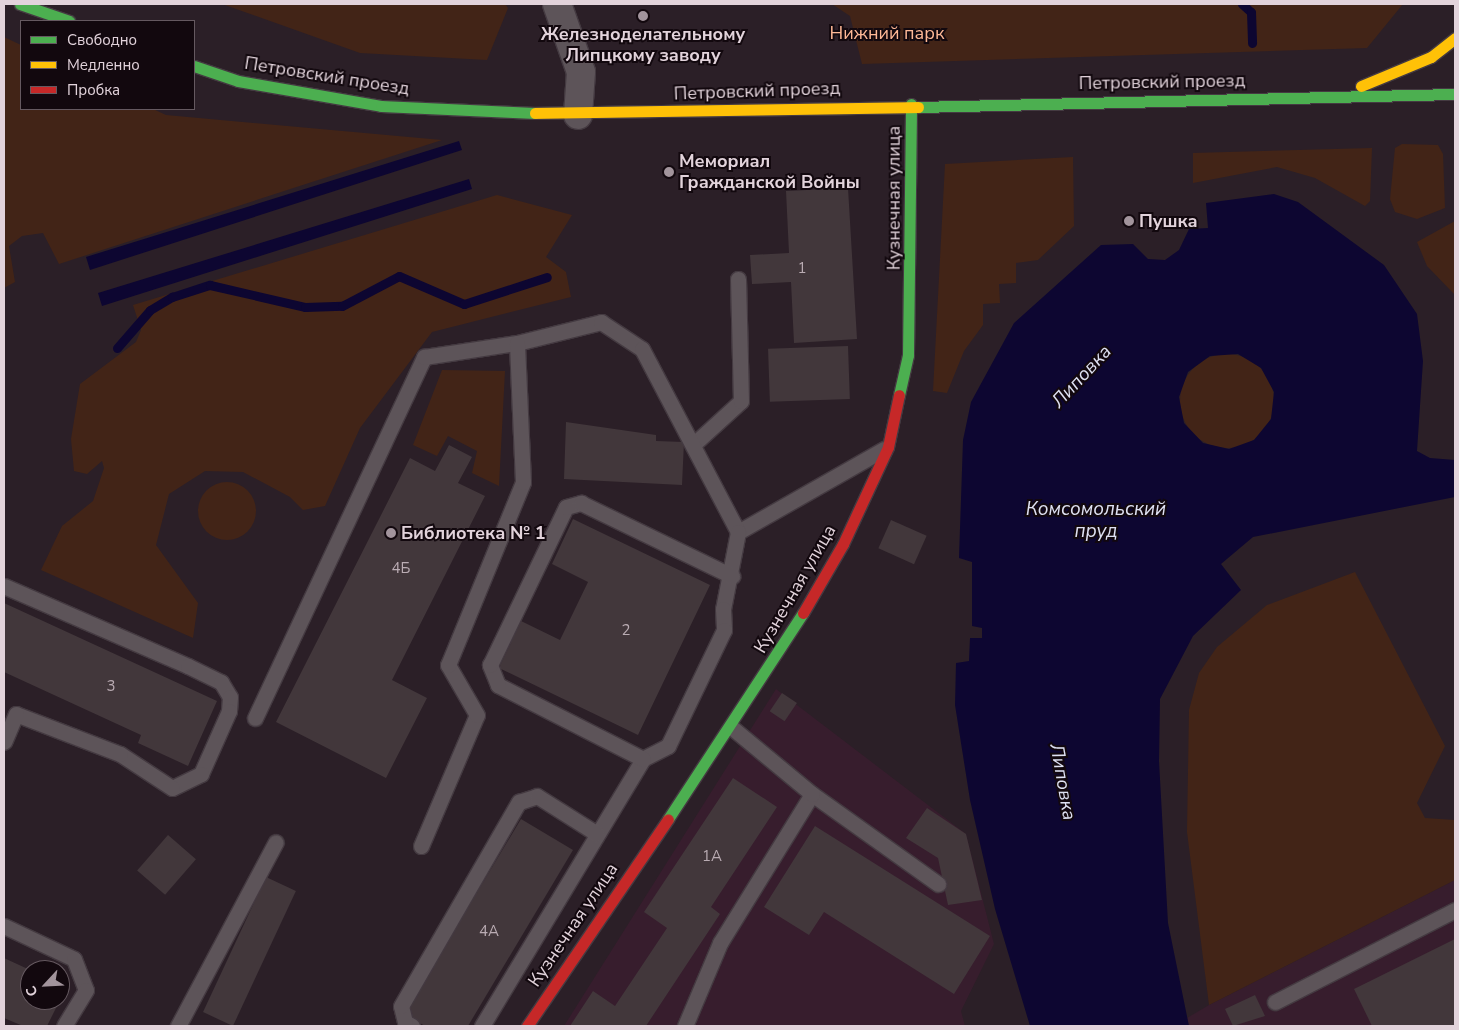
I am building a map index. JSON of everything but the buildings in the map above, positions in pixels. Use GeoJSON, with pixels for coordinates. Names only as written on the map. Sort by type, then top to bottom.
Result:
{"type":"FeatureCollection","features":[{"type":"Feature","properties":{"kind":"street"},"geometry":{"type":"LineString","coordinates":[[20,4],[66,20]]}},
{"type":"Feature","properties":{"kind":"street"},"geometry":{"type":"LineString","coordinates":[[557,4],[581,72],[578,114]]}},
{"type":"Feature","properties":{"kind":"street","name":"Петровский проезд"},"geometry":{"type":"LineString","coordinates":[[1326,96],[1388,78],[1431,57],[1455,38]]}},
{"type":"Feature","properties":{"kind":"street","name":"Петровский проезд"},"geometry":{"type":"LineString","coordinates":[[195,66],[238,82],[382,106],[578,114],[911,104],[1455,94]]}},
{"type":"Feature","properties":{"kind":"street","name":"Кузнечная улица"},"geometry":{"type":"LineString","coordinates":[[527,1026],[731,727],[843,544],[888,448],[908,355],[911,104]]}},
{"type":"Feature","properties":{"kind":"lane"},"geometry":{"type":"LineString","coordinates":[[695,443],[741,401],[738,280]]}},
{"type":"Feature","properties":{"kind":"lane"},"geometry":{"type":"LineString","coordinates":[[255,718],[424,357],[516,343],[601,322],[642,349],[695,443],[738,532],[732,576],[723,609],[724,630],[668,746],[642,759],[482,1026]]}},
{"type":"Feature","properties":{"kind":"lane"},"geometry":{"type":"LineString","coordinates":[[421,846],[477,715],[448,665],[523,482],[516,343]]}},
{"type":"Feature","properties":{"kind":"lane"},"geometry":{"type":"LineString","coordinates":[[738,532],[888,448]]}},
{"type":"Feature","properties":{"kind":"lane"},"geometry":{"type":"LineString","coordinates":[[642,759],[498,684],[490,665],[566,507],[582,503],[732,576]]}},
{"type":"Feature","properties":{"kind":"lane"},"geometry":{"type":"LineString","coordinates":[[4,586],[221,682],[230,697],[229,711],[201,774],[172,788],[120,754],[16,714],[4,742]]}},
{"type":"Feature","properties":{"kind":"lane"},"geometry":{"type":"LineString","coordinates":[[731,727],[812,794],[938,884]]}},
{"type":"Feature","properties":{"kind":"lane"},"geometry":{"type":"LineString","coordinates":[[685,1026],[720,943],[812,794]]}},
{"type":"Feature","properties":{"kind":"lane"},"geometry":{"type":"LineString","coordinates":[[412,1026],[405,1022],[400,1006],[519,802],[537,796],[598,834]]}},
{"type":"Feature","properties":{"kind":"lane"},"geometry":{"type":"LineString","coordinates":[[178,1026],[276,842]]}},
{"type":"Feature","properties":{"kind":"lane"},"geometry":{"type":"LineString","coordinates":[[1275,1002],[1455,910]]}},
{"type":"Feature","properties":{"kind":"lane"},"geometry":{"type":"LineString","coordinates":[[4,926],[74,959],[86,990],[64,1026]]}},
{"type":"Feature","properties":{"kind":"shaded area"},"geometry":{"type":"Polygon","coordinates":[[[776,689],[966,834],[994,944],[961,1011],[965,1026],[564,1026],[776,689]]]}},
{"type":"Feature","properties":{"kind":"shaded area"},"geometry":{"type":"Polygon","coordinates":[[[1455,880],[1455,1026],[1189,1026],[1187,1018],[1209,1005],[1455,880]]]}},
{"type":"Feature","properties":{"kind":"green space"},"geometry":{"type":"Polygon","coordinates":[[[222,4],[505,4],[508,8],[487,60],[360,53],[222,4]]]}},
{"type":"Feature","properties":{"kind":"green space","name":"Нижний парк"},"geometry":{"type":"Polygon","coordinates":[[[832,4],[1403,4],[1367,48],[862,64],[850,16],[832,4]]]}},
{"type":"Feature","properties":{"kind":"green space"},"geometry":{"type":"Polygon","coordinates":[[[4,37],[20,45],[20,110],[155,110],[166,115],[442,140],[59,264],[43,233],[22,236],[9,246],[15,282],[4,288],[4,37]]]}},
{"type":"Feature","properties":{"kind":"green space"},"geometry":{"type":"Polygon","coordinates":[[[1402,144],[1438,145],[1443,154],[1445,208],[1417,219],[1395,212],[1390,199],[1395,148],[1402,144]]]}},
{"type":"Feature","properties":{"kind":"green space"},"geometry":{"type":"Polygon","coordinates":[[[1372,148],[1370,201],[1365,206],[1315,178],[1277,167],[1193,183],[1193,153],[1372,148]]]}},
{"type":"Feature","properties":{"kind":"green space"},"geometry":{"type":"Polygon","coordinates":[[[1073,157],[1074,226],[1038,260],[1016,263],[1016,283],[999,284],[1000,303],[983,304],[983,325],[964,351],[947,393],[933,391],[945,164],[1073,157]]]}},
{"type":"Feature","properties":{"kind":"green space"},"geometry":{"type":"Polygon","coordinates":[[[497,195],[572,215],[546,257],[566,272],[571,297],[432,332],[360,428],[325,506],[303,510],[290,497],[243,472],[205,471],[169,494],[156,545],[198,603],[193,638],[41,570],[62,526],[93,501],[104,468],[102,461],[87,474],[74,471],[71,439],[80,384],[136,342],[141,330],[133,305],[497,195]]]}},
{"type":"Feature","properties":{"kind":"green space"},"geometry":{"type":"Polygon","coordinates":[[[1455,221],[1455,295],[1427,266],[1417,242],[1455,221]]]}},
{"type":"Feature","properties":{"kind":"green space"},"geometry":{"type":"Polygon","coordinates":[[[1227,354],[1245,358],[1260,368],[1270,383],[1274,401],[1270,419],[1260,434],[1245,444],[1227,448],[1209,444],[1194,434],[1184,419],[1180,401],[1184,383],[1194,368],[1209,358],[1227,354]]]}},
{"type":"Feature","properties":{"kind":"green space"},"geometry":{"type":"Polygon","coordinates":[[[442,370],[505,371],[499,486],[472,473],[477,451],[448,436],[437,456],[413,445],[442,370]]]}},
{"type":"Feature","properties":{"kind":"green space"},"geometry":{"type":"Polygon","coordinates":[[[221,482],[233,482],[248,490],[256,505],[256,517],[248,532],[233,540],[221,540],[206,532],[198,517],[198,505],[206,490],[221,482]]]}},
{"type":"Feature","properties":{"kind":"green space"},"geometry":{"type":"Polygon","coordinates":[[[1355,572],[1445,746],[1417,803],[1425,818],[1455,820],[1455,880],[1209,1005],[1187,832],[1189,710],[1199,673],[1217,647],[1267,605],[1355,572]]]}},
{"type":"Feature","properties":{"kind":"water"},"geometry":{"type":"Polygon","coordinates":[[[459,141],[462,150],[90,270],[86,257],[459,141]]]}},
{"type":"Feature","properties":{"kind":"water"},"geometry":{"type":"Polygon","coordinates":[[[469,179],[472,189],[102,306],[98,293],[469,179]]]}},
{"type":"Feature","properties":{"kind":"water","name":"Комсомольский пруд"},"geometry":{"type":"Polygon","coordinates":[[[1274,194],[1298,202],[1384,265],[1417,314],[1423,361],[1417,451],[1430,458],[1455,460],[1455,497],[1253,537],[1221,564],[1241,590],[1193,636],[1160,699],[1159,761],[1168,923],[1189,1026],[1030,1026],[995,909],[970,800],[955,705],[956,663],[969,661],[970,638],[982,638],[982,628],[972,626],[972,562],[959,558],[963,440],[971,402],[1014,323],[1101,245],[1133,244],[1148,259],[1165,260],[1179,250],[1189,229],[1208,228],[1206,203],[1274,194]],[[1238,354],[1210,356],[1188,372],[1179,397],[1184,423],[1203,443],[1229,449],[1254,440],[1271,419],[1274,392],[1261,368],[1238,354]]]}},
{"type":"Feature","properties":{"kind":"waterway"},"geometry":{"type":"LineString","coordinates":[[1242,4],[1251,12],[1252,43]]}},
{"type":"Feature","properties":{"kind":"waterway"},"geometry":{"type":"LineString","coordinates":[[117,348],[150,310],[172,297],[210,285],[305,307],[342,306],[399,276],[464,304],[547,277]]}},
{"type":"Feature","properties":{"kind":"traffic: fast"},"geometry":{"type":"LineString","coordinates":[[20,4],[66,20]]}},
{"type":"Feature","properties":{"kind":"traffic: fast"},"geometry":{"type":"LineString","coordinates":[[195,66],[238,81],[381,106],[535,113]]}},
{"type":"Feature","properties":{"kind":"traffic: fast"},"geometry":{"type":"LineString","coordinates":[[918,107],[1455,94]]}},
{"type":"Feature","properties":{"kind":"traffic: fast"},"geometry":{"type":"LineString","coordinates":[[899,395],[908,355],[911,104]]}},
{"type":"Feature","properties":{"kind":"traffic: fast"},"geometry":{"type":"LineString","coordinates":[[668,819],[803,613]]}},
{"type":"Feature","properties":{"kind":"traffic: slow"},"geometry":{"type":"LineString","coordinates":[[1361,86],[1431,57],[1455,38]]}},
{"type":"Feature","properties":{"kind":"traffic: slow"},"geometry":{"type":"LineString","coordinates":[[535,113],[918,107]]}},
{"type":"Feature","properties":{"kind":"traffic: jam"},"geometry":{"type":"LineString","coordinates":[[803,613],[843,544],[888,447],[899,395]]}},
{"type":"Feature","properties":{"kind":"traffic: jam"},"geometry":{"type":"LineString","coordinates":[[527,1026],[668,819]]}},
{"type":"Feature","properties":{"kind":"place","name":"Железноделательному Липцкому заводу"},"geometry":{"type":"Point","coordinates":[643,16]}},
{"type":"Feature","properties":{"kind":"place","name":"Мемориал Гражданской Войны"},"geometry":{"type":"Point","coordinates":[669,172]}},
{"type":"Feature","properties":{"kind":"place","name":"Пушка"},"geometry":{"type":"Point","coordinates":[1129,221]}},
{"type":"Feature","properties":{"kind":"place","name":"Библиотека № 1"},"geometry":{"type":"Point","coordinates":[391,533]}},
{"type":"Feature","properties":{"kind":"water label","name":"Липовка"},"geometry":{"type":"Point","coordinates":[1082,377]}},
{"type":"Feature","properties":{"kind":"water label","name":"Липовка"},"geometry":{"type":"Point","coordinates":[1062,782]}}]}
